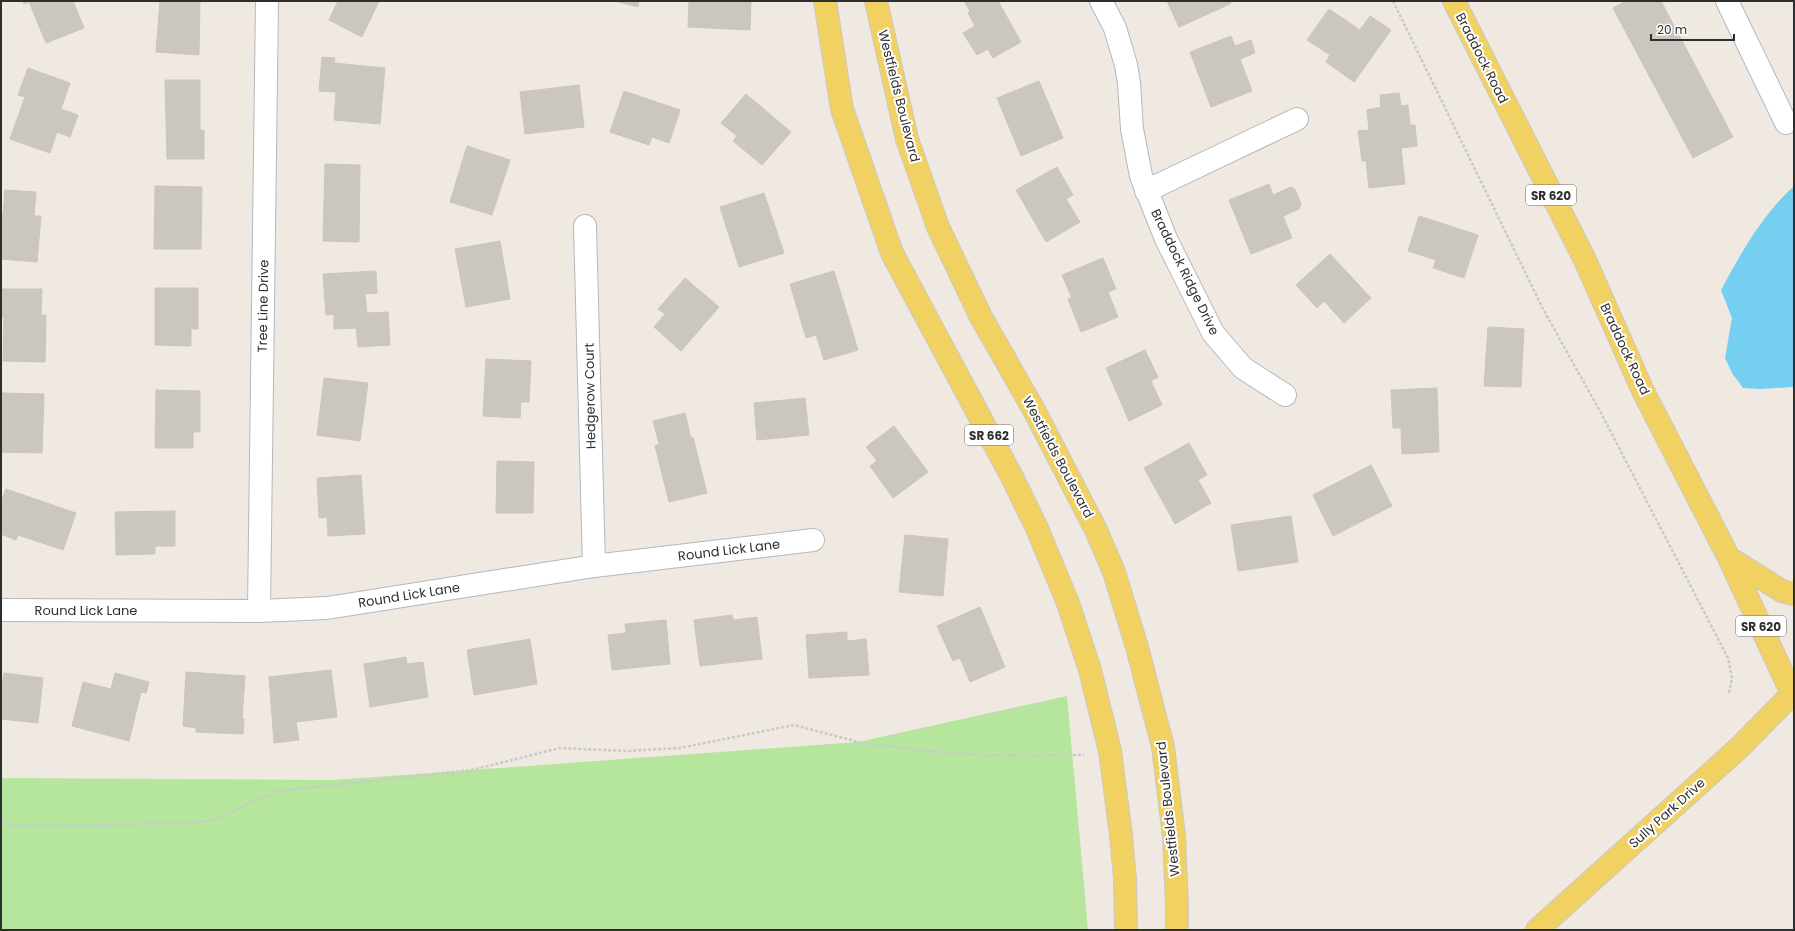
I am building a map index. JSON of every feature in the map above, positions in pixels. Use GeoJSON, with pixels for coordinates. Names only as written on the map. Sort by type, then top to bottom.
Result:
{"type":"FeatureCollection","features":[{"type":"Feature","properties":{"kind":"main road","name":"SR 662"},"geometry":{"type":"LineString","coordinates":[[824,1],[842,109],[892,253],[1011,475],[1036,526],[1068,603],[1090,670],[1110,751],[1122,842],[1125,879],[1126,930]]}},
{"type":"Feature","properties":{"kind":"main road","name":"Westfields Boulevard"},"geometry":{"type":"LineString","coordinates":[[876,1],[907,139],[938,227],[981,317],[1034,410],[1096,530],[1114,572],[1137,647],[1163,747],[1174,836],[1177,930]]}},
{"type":"Feature","properties":{"kind":"main road","name":"Braddock Road"},"geometry":{"type":"LineString","coordinates":[[1454,1],[1584,260],[1643,391],[1729,558],[1793,695]]}},
{"type":"Feature","properties":{"kind":"main road"},"geometry":{"type":"LineString","coordinates":[[1729,558],[1782,591],[1794,594]]}},
{"type":"Feature","properties":{"kind":"main road","name":"Sully Park Drive"},"geometry":{"type":"LineString","coordinates":[[1537,930],[1740,748],[1793,695]]}},
{"type":"Feature","properties":{"kind":"street","name":"Tree Line Drive"},"geometry":{"type":"LineString","coordinates":[[259,611],[267,1]]}},
{"type":"Feature","properties":{"kind":"street","name":"Braddock Ridge Drive"},"geometry":{"type":"LineString","coordinates":[[1101,1],[1115,28],[1126,64],[1129,83],[1132,129],[1141,176],[1166,240],[1213,332],[1243,368],[1285,396]]}},
{"type":"Feature","properties":{"kind":"street"},"geometry":{"type":"LineString","coordinates":[[1727,1],[1786,124]]}},
{"type":"Feature","properties":{"kind":"street"},"geometry":{"type":"LineString","coordinates":[[1146,191],[1297,119]]}},
{"type":"Feature","properties":{"kind":"street","name":"Hedgerow Court"},"geometry":{"type":"LineString","coordinates":[[585,226],[594,566]]}},
{"type":"Feature","properties":{"kind":"street","name":"Round Lick Lane"},"geometry":{"type":"LineString","coordinates":[[1,610],[259,611],[327,608],[594,566],[813,540]]}},
{"type":"Feature","properties":{"kind":"path"},"geometry":{"type":"LineString","coordinates":[[1393,1],[1543,309],[1601,413],[1728,658],[1732,678],[1728,693]]}},
{"type":"Feature","properties":{"kind":"path"},"geometry":{"type":"LineString","coordinates":[[1,818],[13,826],[94,826],[210,821],[278,791],[472,770],[560,748],[627,751],[680,748],[794,725],[862,743],[983,756],[1083,755],[1110,751]]}},
{"type":"Feature","properties":{"kind":"green space"},"geometry":{"type":"Polygon","coordinates":[[[1067,696],[1088,930],[1,930],[1,778],[334,780],[858,742],[1067,696]]]}},
{"type":"Feature","properties":{"kind":"water"},"geometry":{"type":"Polygon","coordinates":[[[1794,186],[1794,387],[1760,389],[1743,388],[1732,373],[1725,358],[1732,318],[1721,290],[1744,248],[1762,222],[1782,197],[1794,186]]]}},
{"type":"Feature","properties":{"kind":"building"},"geometry":{"type":"Polygon","coordinates":[[[23,1],[73,1],[84,28],[46,43],[29,2],[24,4],[23,1]]]}},
{"type":"Feature","properties":{"kind":"building"},"geometry":{"type":"Polygon","coordinates":[[[160,1],[200,1],[199,55],[156,52],[160,1]]]}},
{"type":"Feature","properties":{"kind":"building"},"geometry":{"type":"Polygon","coordinates":[[[338,1],[379,1],[362,37],[329,20],[338,1]]]}},
{"type":"Feature","properties":{"kind":"building"},"geometry":{"type":"Polygon","coordinates":[[[615,1],[639,1],[638,7],[615,1]]]}},
{"type":"Feature","properties":{"kind":"building"},"geometry":{"type":"Polygon","coordinates":[[[689,1],[751,1],[750,30],[688,27],[689,1]]]}},
{"type":"Feature","properties":{"kind":"building"},"geometry":{"type":"Polygon","coordinates":[[[964,1],[998,1],[1021,42],[993,58],[988,49],[977,55],[963,33],[975,26],[968,13],[970,11],[964,1]]]}},
{"type":"Feature","properties":{"kind":"building"},"geometry":{"type":"Polygon","coordinates":[[[1167,1],[1231,1],[1230,4],[1179,27],[1167,1]]]}},
{"type":"Feature","properties":{"kind":"building"},"geometry":{"type":"Polygon","coordinates":[[[1626,1],[1661,1],[1733,137],[1693,158],[1613,8],[1626,1]]]}},
{"type":"Feature","properties":{"kind":"building"},"geometry":{"type":"Polygon","coordinates":[[[1329,9],[1360,30],[1370,16],[1391,30],[1354,82],[1326,62],[1330,55],[1307,40],[1329,9]]]}},
{"type":"Feature","properties":{"kind":"building"},"geometry":{"type":"Polygon","coordinates":[[[1231,36],[1235,46],[1251,40],[1255,53],[1240,59],[1252,91],[1211,107],[1190,52],[1231,36]]]}},
{"type":"Feature","properties":{"kind":"building"},"geometry":{"type":"Polygon","coordinates":[[[322,57],[335,58],[334,63],[385,68],[380,124],[334,120],[336,92],[319,91],[322,57]]]}},
{"type":"Feature","properties":{"kind":"building"},"geometry":{"type":"Polygon","coordinates":[[[28,68],[70,83],[61,109],[78,115],[70,137],[57,132],[50,153],[10,139],[25,97],[18,95],[28,68]]]}},
{"type":"Feature","properties":{"kind":"building"},"geometry":{"type":"Polygon","coordinates":[[[165,80],[200,80],[200,130],[204,130],[204,159],[167,159],[165,80]]]}},
{"type":"Feature","properties":{"kind":"building"},"geometry":{"type":"Polygon","coordinates":[[[1039,81],[1063,138],[1021,156],[997,98],[1039,81]]]}},
{"type":"Feature","properties":{"kind":"building"},"geometry":{"type":"Polygon","coordinates":[[[579,85],[584,127],[525,134],[520,92],[579,85]]]}},
{"type":"Feature","properties":{"kind":"building"},"geometry":{"type":"Polygon","coordinates":[[[624,91],[680,110],[669,143],[652,137],[649,145],[610,132],[624,91]]]}},
{"type":"Feature","properties":{"kind":"building"},"geometry":{"type":"Polygon","coordinates":[[[1399,93],[1401,106],[1408,105],[1410,125],[1415,125],[1417,146],[1401,148],[1405,184],[1369,188],[1366,161],[1362,161],[1358,131],[1369,130],[1367,110],[1381,107],[1380,95],[1399,93]]]}},
{"type":"Feature","properties":{"kind":"building"},"geometry":{"type":"Polygon","coordinates":[[[746,94],[791,132],[762,165],[733,141],[737,136],[721,123],[746,94]]]}},
{"type":"Feature","properties":{"kind":"building"},"geometry":{"type":"Polygon","coordinates":[[[467,146],[510,160],[492,215],[450,202],[467,146]]]}},
{"type":"Feature","properties":{"kind":"building"},"geometry":{"type":"Polygon","coordinates":[[[325,164],[360,165],[359,242],[323,241],[325,164]]]}},
{"type":"Feature","properties":{"kind":"building"},"geometry":{"type":"Polygon","coordinates":[[[1057,167],[1073,195],[1066,199],[1080,222],[1046,242],[1016,190],[1057,167]]]}},
{"type":"Feature","properties":{"kind":"building"},"geometry":{"type":"Polygon","coordinates":[[[1269,184],[1273,195],[1291,187],[1295,189],[1301,204],[1299,209],[1283,216],[1292,238],[1251,254],[1229,200],[1269,184]]]}},
{"type":"Feature","properties":{"kind":"building"},"geometry":{"type":"Polygon","coordinates":[[[155,186],[202,187],[201,249],[154,249],[155,186]]]}},
{"type":"Feature","properties":{"kind":"building"},"geometry":{"type":"Polygon","coordinates":[[[5,190],[36,192],[34,216],[41,216],[37,262],[1,259],[1,215],[3,215],[5,190]]]}},
{"type":"Feature","properties":{"kind":"building"},"geometry":{"type":"Polygon","coordinates":[[[764,193],[784,253],[739,267],[720,207],[764,193]]]}},
{"type":"Feature","properties":{"kind":"building"},"geometry":{"type":"Polygon","coordinates":[[[1419,216],[1478,235],[1464,278],[1433,268],[1436,260],[1408,251],[1419,216]]]}},
{"type":"Feature","properties":{"kind":"building"},"geometry":{"type":"Polygon","coordinates":[[[500,241],[510,299],[466,307],[455,249],[500,241]]]}},
{"type":"Feature","properties":{"kind":"building"},"geometry":{"type":"Polygon","coordinates":[[[1330,254],[1371,298],[1344,323],[1324,301],[1317,308],[1296,285],[1330,254]]]}},
{"type":"Feature","properties":{"kind":"building"},"geometry":{"type":"Polygon","coordinates":[[[1103,258],[1116,289],[1108,292],[1118,317],[1081,332],[1068,299],[1072,298],[1062,275],[1103,258]]]}},
{"type":"Feature","properties":{"kind":"building"},"geometry":{"type":"Polygon","coordinates":[[[376,271],[377,293],[365,294],[367,313],[388,312],[390,345],[358,347],[356,328],[334,329],[334,314],[326,315],[323,274],[376,271]]]}},
{"type":"Feature","properties":{"kind":"building"},"geometry":{"type":"Polygon","coordinates":[[[834,271],[858,350],[824,360],[816,335],[806,338],[790,284],[834,271]]]}},
{"type":"Feature","properties":{"kind":"building"},"geometry":{"type":"Polygon","coordinates":[[[685,278],[719,307],[681,351],[654,327],[665,314],[658,309],[685,278]]]}},
{"type":"Feature","properties":{"kind":"building"},"geometry":{"type":"Polygon","coordinates":[[[155,288],[198,288],[198,329],[191,329],[191,346],[155,345],[155,288]]]}},
{"type":"Feature","properties":{"kind":"building"},"geometry":{"type":"Polygon","coordinates":[[[1,289],[42,289],[41,315],[46,315],[45,362],[3,361],[4,317],[1,317],[1,289]]]}},
{"type":"Feature","properties":{"kind":"building"},"geometry":{"type":"Polygon","coordinates":[[[1488,327],[1524,329],[1521,387],[1484,386],[1488,327]]]}},
{"type":"Feature","properties":{"kind":"building"},"geometry":{"type":"Polygon","coordinates":[[[1145,350],[1158,377],[1151,381],[1162,405],[1129,421],[1106,368],[1145,350]]]}},
{"type":"Feature","properties":{"kind":"building"},"geometry":{"type":"Polygon","coordinates":[[[486,359],[531,361],[529,402],[521,402],[520,418],[483,416],[486,359]]]}},
{"type":"Feature","properties":{"kind":"building"},"geometry":{"type":"Polygon","coordinates":[[[324,378],[368,383],[360,441],[317,435],[324,378]]]}},
{"type":"Feature","properties":{"kind":"building"},"geometry":{"type":"Polygon","coordinates":[[[1437,388],[1439,452],[1402,454],[1401,428],[1393,428],[1391,390],[1437,388]]]}},
{"type":"Feature","properties":{"kind":"building"},"geometry":{"type":"Polygon","coordinates":[[[156,390],[200,391],[200,432],[193,432],[193,448],[155,448],[156,390]]]}},
{"type":"Feature","properties":{"kind":"building"},"geometry":{"type":"Polygon","coordinates":[[[1,393],[44,394],[42,453],[1,452],[1,393]]]}},
{"type":"Feature","properties":{"kind":"building"},"geometry":{"type":"Polygon","coordinates":[[[805,398],[809,435],[757,440],[754,403],[805,398]]]}},
{"type":"Feature","properties":{"kind":"building"},"geometry":{"type":"Polygon","coordinates":[[[685,413],[691,438],[693,437],[707,493],[669,502],[655,446],[659,444],[653,421],[685,413]]]}},
{"type":"Feature","properties":{"kind":"building"},"geometry":{"type":"Polygon","coordinates":[[[894,426],[928,472],[893,498],[870,466],[877,461],[866,447],[894,426]]]}},
{"type":"Feature","properties":{"kind":"building"},"geometry":{"type":"Polygon","coordinates":[[[1189,443],[1207,475],[1198,480],[1211,503],[1175,524],[1144,468],[1189,443]]]}},
{"type":"Feature","properties":{"kind":"building"},"geometry":{"type":"Polygon","coordinates":[[[497,461],[534,462],[533,513],[496,513],[497,461]]]}},
{"type":"Feature","properties":{"kind":"building"},"geometry":{"type":"Polygon","coordinates":[[[1371,465],[1392,506],[1333,536],[1313,495],[1371,465]]]}},
{"type":"Feature","properties":{"kind":"building"},"geometry":{"type":"Polygon","coordinates":[[[361,475],[365,534],[328,536],[327,517],[319,518],[317,478],[361,475]]]}},
{"type":"Feature","properties":{"kind":"building"},"geometry":{"type":"Polygon","coordinates":[[[6,489],[76,513],[63,550],[18,535],[16,540],[1,534],[1,503],[6,489]]]}},
{"type":"Feature","properties":{"kind":"building"},"geometry":{"type":"Polygon","coordinates":[[[175,511],[175,546],[155,546],[155,554],[116,555],[115,512],[175,511]]]}},
{"type":"Feature","properties":{"kind":"building"},"geometry":{"type":"Polygon","coordinates":[[[1291,516],[1298,562],[1238,571],[1231,525],[1291,516]]]}},
{"type":"Feature","properties":{"kind":"building"},"geometry":{"type":"Polygon","coordinates":[[[905,535],[948,539],[943,596],[899,592],[905,535]]]}},
{"type":"Feature","properties":{"kind":"building"},"geometry":{"type":"Polygon","coordinates":[[[980,607],[1005,667],[970,682],[960,658],[953,661],[937,626],[980,607]]]}},
{"type":"Feature","properties":{"kind":"building"},"geometry":{"type":"Polygon","coordinates":[[[732,615],[733,620],[757,617],[762,659],[700,666],[694,620],[732,615]]]}},
{"type":"Feature","properties":{"kind":"building"},"geometry":{"type":"Polygon","coordinates":[[[666,620],[670,664],[612,670],[608,635],[626,633],[625,624],[666,620]]]}},
{"type":"Feature","properties":{"kind":"building"},"geometry":{"type":"Polygon","coordinates":[[[847,632],[847,641],[866,639],[869,675],[809,678],[806,635],[847,632]]]}},
{"type":"Feature","properties":{"kind":"building"},"geometry":{"type":"Polygon","coordinates":[[[530,639],[537,684],[474,695],[467,650],[530,639]]]}},
{"type":"Feature","properties":{"kind":"building"},"geometry":{"type":"Polygon","coordinates":[[[406,657],[407,664],[423,662],[428,697],[370,707],[364,664],[406,657]]]}},
{"type":"Feature","properties":{"kind":"building"},"geometry":{"type":"Polygon","coordinates":[[[331,670],[337,717],[296,722],[299,740],[274,743],[269,677],[331,670]]]}},
{"type":"Feature","properties":{"kind":"building"},"geometry":{"type":"Polygon","coordinates":[[[186,672],[245,676],[242,719],[244,719],[243,734],[196,732],[196,728],[183,726],[186,672]]]}},
{"type":"Feature","properties":{"kind":"building"},"geometry":{"type":"Polygon","coordinates":[[[4,673],[43,678],[38,723],[1,719],[1,680],[3,680],[4,673]]]}},
{"type":"Feature","properties":{"kind":"building"},"geometry":{"type":"Polygon","coordinates":[[[115,673],[149,682],[146,693],[141,692],[129,741],[72,726],[83,682],[111,689],[115,673]]]}}]}
